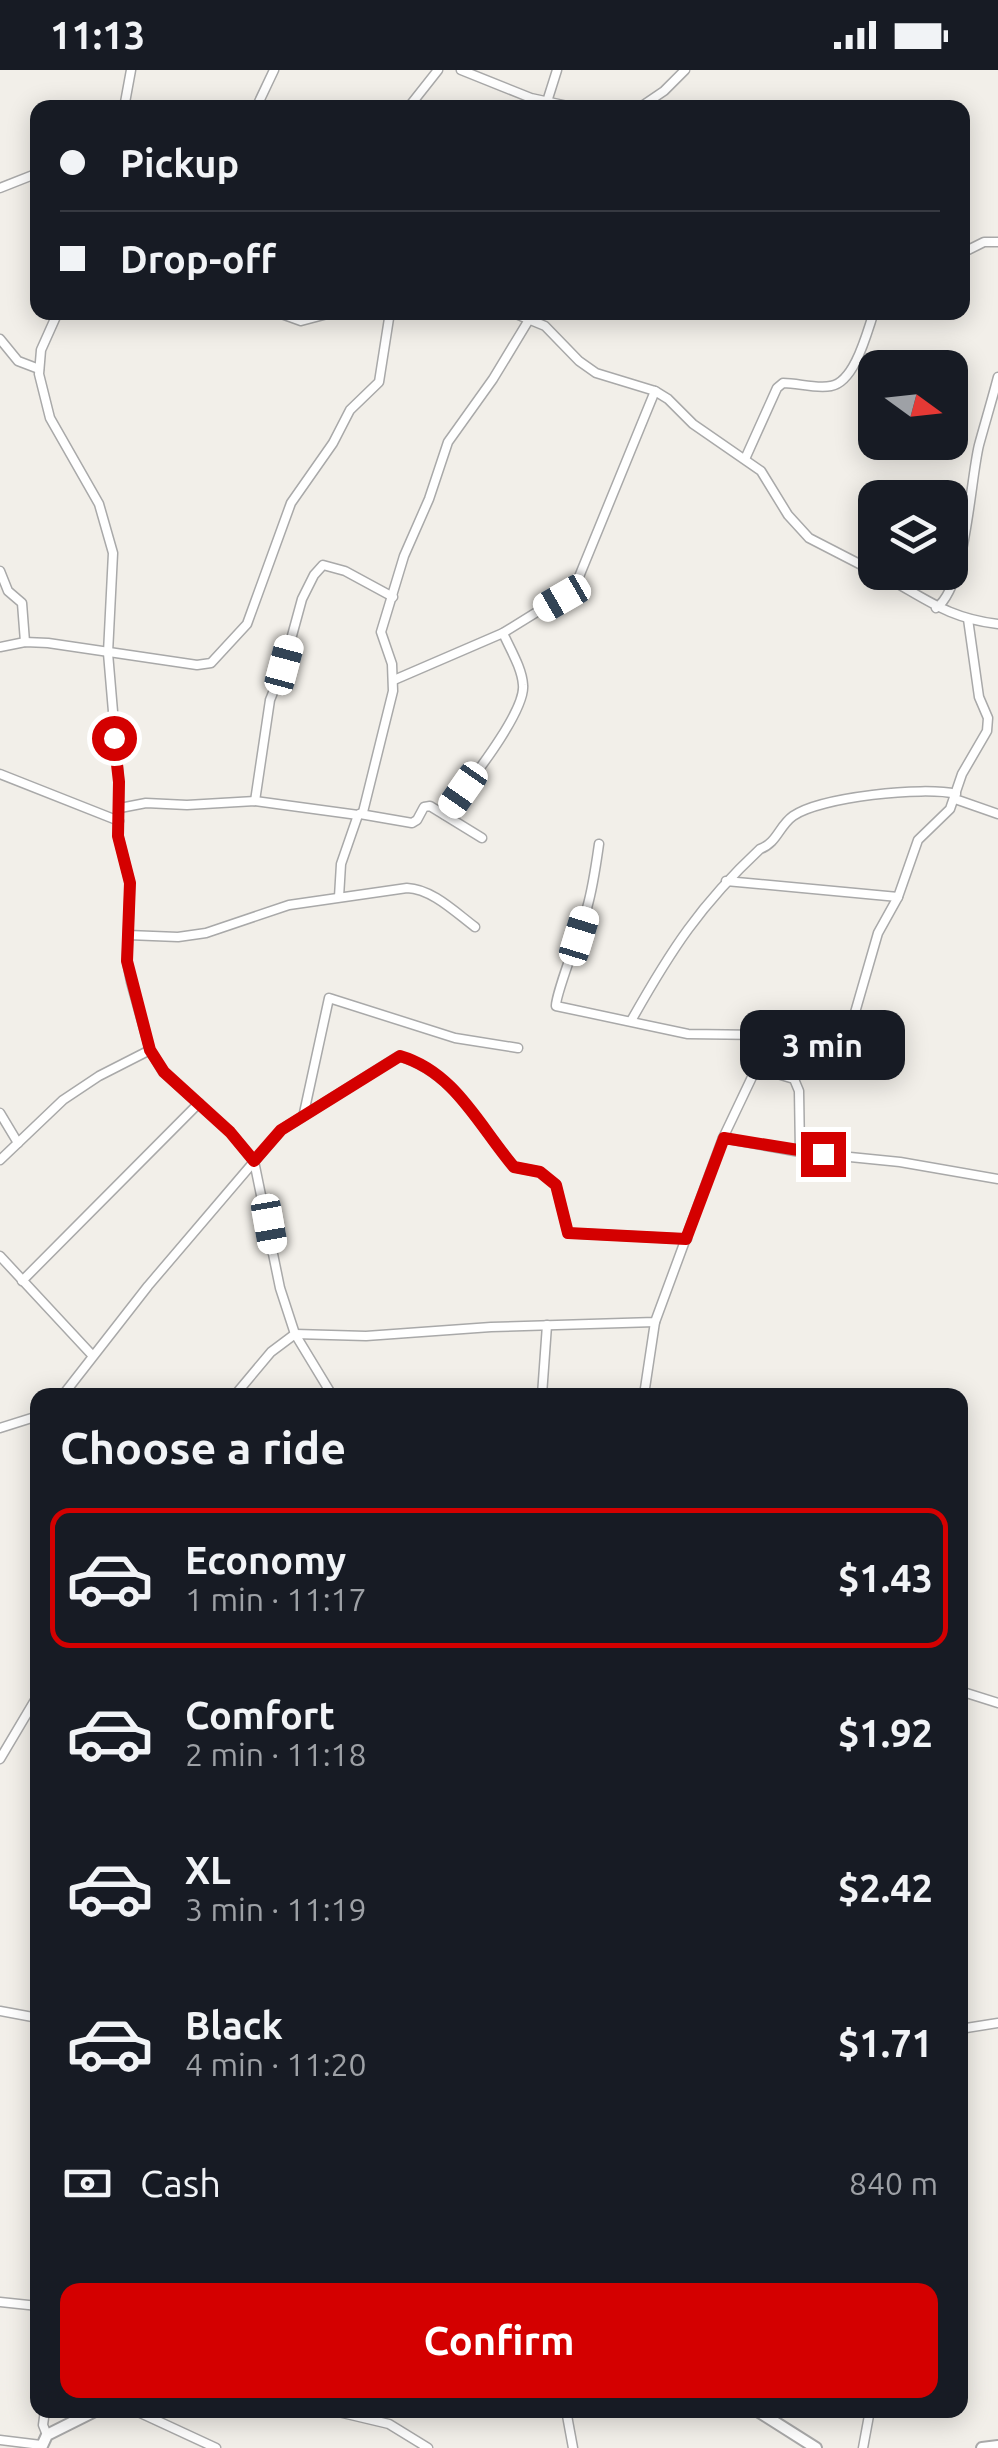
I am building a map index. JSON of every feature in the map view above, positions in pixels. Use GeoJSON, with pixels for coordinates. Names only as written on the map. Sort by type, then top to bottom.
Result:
{"type":"FeatureCollection","features":[{"type":"Feature","properties":{"kind":"street"},"geometry":{"type":"LineString","coordinates":[[125,100],[130,70]]}},
{"type":"Feature","properties":{"kind":"street"},"geometry":{"type":"LineString","coordinates":[[260,100],[274,70]]}},
{"type":"Feature","properties":{"kind":"street"},"geometry":{"type":"LineString","coordinates":[[414,100],[438,70]]}},
{"type":"Feature","properties":{"kind":"street"},"geometry":{"type":"LineString","coordinates":[[462,70],[536,100]]}},
{"type":"Feature","properties":{"kind":"street"},"geometry":{"type":"LineString","coordinates":[[547,100],[557,70]]}},
{"type":"Feature","properties":{"kind":"street"},"geometry":{"type":"LineString","coordinates":[[651,100],[685,70]]}},
{"type":"Feature","properties":{"kind":"street"},"geometry":{"type":"LineString","coordinates":[[0,188],[30,176]]}},
{"type":"Feature","properties":{"kind":"street"},"geometry":{"type":"LineString","coordinates":[[970,250],[984,242],[998,242]]}},
{"type":"Feature","properties":{"kind":"street"},"geometry":{"type":"LineString","coordinates":[[54,320],[39,369],[50,418],[108,528],[113,553],[108,653],[120,808],[118,836],[130,883],[131,982],[150,1050],[164,1072],[254,1161],[280,1288],[296,1334],[328,1388]]}},
{"type":"Feature","properties":{"kind":"street"},"geometry":{"type":"LineString","coordinates":[[3,648],[25,642],[205,666],[239,635],[254,609],[291,503],[350,410],[378,382],[389,320]]}},
{"type":"Feature","properties":{"kind":"street"},"geometry":{"type":"LineString","coordinates":[[339,897],[342,864],[381,746],[394,680],[381,638],[404,556],[429,499],[444,450],[529,320]]}},
{"type":"Feature","properties":{"kind":"street"},"geometry":{"type":"LineString","coordinates":[[534,320],[596,373],[655,391],[693,424],[745,458],[761,471],[788,516],[809,538],[858,563]]}},
{"type":"Feature","properties":{"kind":"street"},"geometry":{"type":"LineString","coordinates":[[745,458],[779,385],[838,384],[861,356],[872,320]]}},
{"type":"Feature","properties":{"kind":"street"},"geometry":{"type":"LineString","coordinates":[[0,339],[18,362],[39,369]]}},
{"type":"Feature","properties":{"kind":"street"},"geometry":{"type":"LineString","coordinates":[[936,608],[948,596],[955,573],[980,444],[998,378]]}},
{"type":"Feature","properties":{"kind":"street"},"geometry":{"type":"LineString","coordinates":[[394,680],[503,633],[578,584],[655,391]]}},
{"type":"Feature","properties":{"kind":"street"},"geometry":{"type":"LineString","coordinates":[[255,801],[270,700],[302,599],[314,575],[324,565],[336,568],[394,597]]}},
{"type":"Feature","properties":{"kind":"street"},"geometry":{"type":"LineString","coordinates":[[0,571],[8,591],[22,603],[25,642]]}},
{"type":"Feature","properties":{"kind":"street"},"geometry":{"type":"LineString","coordinates":[[906,590],[936,608],[998,624]]}},
{"type":"Feature","properties":{"kind":"street"},"geometry":{"type":"LineString","coordinates":[[645,1388],[655,1322],[724,1138],[772,1035],[780,1028],[803,1022],[850,1021],[863,992],[878,933],[898,897],[918,840],[944,816],[988,724],[979,697],[968,619]]}},
{"type":"Feature","properties":{"kind":"street"},"geometry":{"type":"LineString","coordinates":[[446,815],[506,729],[522,697],[520,674],[503,633]]}},
{"type":"Feature","properties":{"kind":"street"},"geometry":{"type":"LineString","coordinates":[[0,774],[118,822]]}},
{"type":"Feature","properties":{"kind":"street"},"geometry":{"type":"LineString","coordinates":[[631,1021],[676,944],[726,881],[760,849],[771,844],[789,820],[806,810],[829,802],[935,789],[998,814]]}},
{"type":"Feature","properties":{"kind":"street"},"geometry":{"type":"LineString","coordinates":[[120,808],[146,803],[255,801],[412,823],[427,806],[482,838]]}},
{"type":"Feature","properties":{"kind":"street"},"geometry":{"type":"LineString","coordinates":[[600,844],[589,903],[555,1003],[560,1008],[688,1034],[772,1035]]}},
{"type":"Feature","properties":{"kind":"street"},"geometry":{"type":"LineString","coordinates":[[726,881],[898,897]]}},
{"type":"Feature","properties":{"kind":"street"},"geometry":{"type":"LineString","coordinates":[[128,935],[178,937],[206,932],[288,905],[418,888],[475,927]]}},
{"type":"Feature","properties":{"kind":"street"},"geometry":{"type":"LineString","coordinates":[[304,1115],[329,998],[455,1038],[518,1048]]}},
{"type":"Feature","properties":{"kind":"street"},"geometry":{"type":"LineString","coordinates":[[0,1160],[62,1100],[150,1050]]}},
{"type":"Feature","properties":{"kind":"street"},"geometry":{"type":"LineString","coordinates":[[68,1388],[281,1130],[402,1056],[437,1074],[452,1088],[514,1167],[540,1172],[556,1185],[568,1233],[686,1239]]}},
{"type":"Feature","properties":{"kind":"street"},"geometry":{"type":"LineString","coordinates":[[758,1068],[794,1079],[799,1091],[800,1152]]}},
{"type":"Feature","properties":{"kind":"street"},"geometry":{"type":"LineString","coordinates":[[22,1282],[199,1104]]}},
{"type":"Feature","properties":{"kind":"street"},"geometry":{"type":"LineString","coordinates":[[0,1113],[18,1143]]}},
{"type":"Feature","properties":{"kind":"street"},"geometry":{"type":"LineString","coordinates":[[724,1138],[998,1179]]}},
{"type":"Feature","properties":{"kind":"street"},"geometry":{"type":"LineString","coordinates":[[0,1256],[92,1355]]}},
{"type":"Feature","properties":{"kind":"street"},"geometry":{"type":"LineString","coordinates":[[242,1388],[272,1352],[296,1334],[366,1336],[655,1322]]}},
{"type":"Feature","properties":{"kind":"street"},"geometry":{"type":"LineString","coordinates":[[542,1388],[546,1325]]}},
{"type":"Feature","properties":{"kind":"street"},"geometry":{"type":"LineString","coordinates":[[0,1428],[30,1419]]}},
{"type":"Feature","properties":{"kind":"street"},"geometry":{"type":"LineString","coordinates":[[968,1694],[998,1703]]}},
{"type":"Feature","properties":{"kind":"street"},"geometry":{"type":"LineString","coordinates":[[0,1759],[30,1708]]}},
{"type":"Feature","properties":{"kind":"street"},"geometry":{"type":"LineString","coordinates":[[0,2011],[30,2017]]}},
{"type":"Feature","properties":{"kind":"street"},"geometry":{"type":"LineString","coordinates":[[968,2028],[998,2023]]}},
{"type":"Feature","properties":{"kind":"street"},"geometry":{"type":"LineString","coordinates":[[0,2302],[30,2305]]}},
{"type":"Feature","properties":{"kind":"street"},"geometry":{"type":"LineString","coordinates":[[43,2418],[43,2443]]}},
{"type":"Feature","properties":{"kind":"street"},"geometry":{"type":"LineString","coordinates":[[0,2440],[43,2443],[85,2418]]}},
{"type":"Feature","properties":{"kind":"street"},"geometry":{"type":"LineString","coordinates":[[151,2418],[216,2448]]}},
{"type":"Feature","properties":{"kind":"street"},"geometry":{"type":"LineString","coordinates":[[370,2418],[389,2424],[428,2448]]}},
{"type":"Feature","properties":{"kind":"street"},"geometry":{"type":"LineString","coordinates":[[567,2418],[573,2448]]}},
{"type":"Feature","properties":{"kind":"street"},"geometry":{"type":"LineString","coordinates":[[769,2418],[816,2448]]}},
{"type":"Feature","properties":{"kind":"street"},"geometry":{"type":"LineString","coordinates":[[863,2448],[869,2418]]}},
{"type":"Feature","properties":{"kind":"street"},"geometry":{"type":"LineString","coordinates":[[982,2448],[998,2446]]}},
{"type":"Feature","properties":{"kind":"route"},"geometry":{"type":"LineString","coordinates":[[114,738],[119,782],[118,836],[130,883],[127,961],[150,1050],[164,1072],[230,1132],[254,1161],[281,1130],[400,1056],[437,1074],[452,1088],[514,1167],[549,1177],[560,1196],[568,1233],[686,1239],[724,1138],[823,1154]]}}]}
